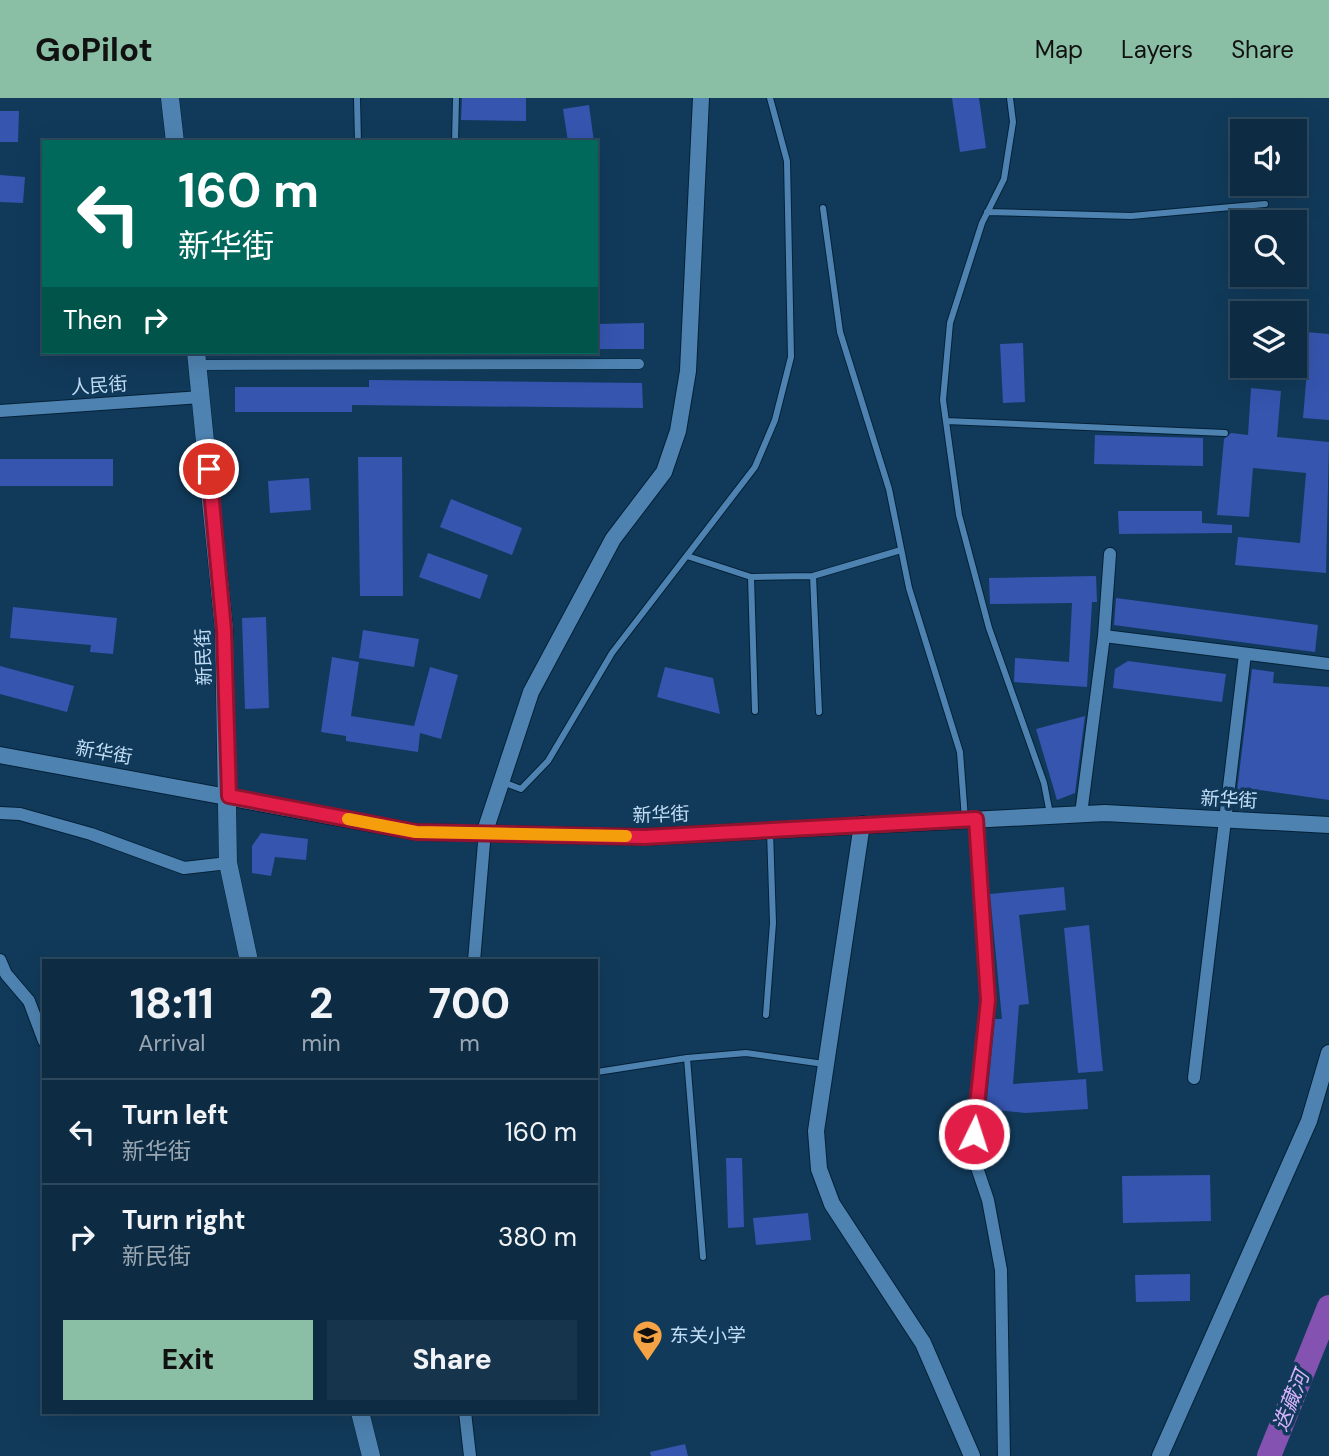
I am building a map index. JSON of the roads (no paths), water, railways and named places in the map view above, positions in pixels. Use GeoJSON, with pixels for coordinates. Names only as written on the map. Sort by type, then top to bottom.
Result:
{"type":"FeatureCollection","features":[{"type":"Feature","properties":{"kind":"main road"},"geometry":{"type":"LineString","coordinates":[[170,98],[175,140]]}},
{"type":"Feature","properties":{"kind":"main road","name":"新民街"},"geometry":{"type":"LineString","coordinates":[[197,359],[224,630],[229,796],[228,863],[249,959]]}},
{"type":"Feature","properties":{"kind":"main road"},"geometry":{"type":"LineString","coordinates":[[360,1414],[371,1456]]}},
{"type":"Feature","properties":{"kind":"street"},"geometry":{"type":"LineString","coordinates":[[474,959],[485,831],[531,692],[613,539],[664,472],[678,431],[688,372],[695,102]]}},
{"type":"Feature","properties":{"kind":"street"},"geometry":{"type":"LineString","coordinates":[[197,359],[639,364]]}},
{"type":"Feature","properties":{"kind":"street","name":"人民街"},"geometry":{"type":"LineString","coordinates":[[0,411],[201,397]]}},
{"type":"Feature","properties":{"kind":"street"},"geometry":{"type":"LineString","coordinates":[[1080,814],[1104,636],[1110,554]]}},
{"type":"Feature","properties":{"kind":"street"},"geometry":{"type":"LineString","coordinates":[[1104,636],[1329,664]]}},
{"type":"Feature","properties":{"kind":"street"},"geometry":{"type":"LineString","coordinates":[[1194,1078],[1245,654]]}},
{"type":"Feature","properties":{"kind":"street","name":"新华街"},"geometry":{"type":"LineString","coordinates":[[0,755],[416,832],[485,831],[644,837],[1080,814],[1329,825]]}},
{"type":"Feature","properties":{"kind":"street"},"geometry":{"type":"LineString","coordinates":[[0,813],[20,814],[91,834],[184,868],[228,863]]}},
{"type":"Feature","properties":{"kind":"street"},"geometry":{"type":"LineString","coordinates":[[970,819],[988,1000],[973,1156],[988,1199],[1001,1270],[1004,1456]]}},
{"type":"Feature","properties":{"kind":"street"},"geometry":{"type":"LineString","coordinates":[[862,824],[816,1131],[819,1169],[832,1205],[923,1343],[971,1456]]}},
{"type":"Feature","properties":{"kind":"street"},"geometry":{"type":"LineString","coordinates":[[0,960],[6,974],[29,1001],[42,1036]]}},
{"type":"Feature","properties":{"kind":"street"},"geometry":{"type":"LineString","coordinates":[[1160,1456],[1309,1121],[1329,1052]]}},
{"type":"Feature","properties":{"kind":"street"},"geometry":{"type":"LineString","coordinates":[[465,1414],[470,1456]]}},
{"type":"Feature","properties":{"kind":"lane"},"geometry":{"type":"LineString","coordinates":[[357,98],[358,140]]}},
{"type":"Feature","properties":{"kind":"lane"},"geometry":{"type":"LineString","coordinates":[[455,140],[456,98]]}},
{"type":"Feature","properties":{"kind":"lane"},"geometry":{"type":"LineString","coordinates":[[502,781],[521,789],[548,761],[612,653],[755,467],[775,420],[791,357],[787,161],[770,98]]}},
{"type":"Feature","properties":{"kind":"lane"},"geometry":{"type":"LineString","coordinates":[[1010,98],[1013,122],[1004,179],[987,212],[950,323],[943,400],[959,515],[982,603],[1044,783],[1051,816]]}},
{"type":"Feature","properties":{"kind":"lane"},"geometry":{"type":"LineString","coordinates":[[987,212],[1131,216],[1265,204]]}},
{"type":"Feature","properties":{"kind":"lane"},"geometry":{"type":"LineString","coordinates":[[823,208],[840,332],[889,489],[909,588],[960,752],[970,819]]}},
{"type":"Feature","properties":{"kind":"lane"},"geometry":{"type":"LineString","coordinates":[[946,421],[1225,433]]}},
{"type":"Feature","properties":{"kind":"lane"},"geometry":{"type":"LineString","coordinates":[[687,556],[751,577],[813,576],[901,550]]}},
{"type":"Feature","properties":{"kind":"lane"},"geometry":{"type":"LineString","coordinates":[[813,576],[819,712]]}},
{"type":"Feature","properties":{"kind":"lane"},"geometry":{"type":"LineString","coordinates":[[751,577],[755,712]]}},
{"type":"Feature","properties":{"kind":"lane"},"geometry":{"type":"LineString","coordinates":[[766,1015],[774,923],[770,829]]}},
{"type":"Feature","properties":{"kind":"lane"},"geometry":{"type":"LineString","coordinates":[[598,1072],[687,1058],[746,1053],[827,1065]]}},
{"type":"Feature","properties":{"kind":"lane"},"geometry":{"type":"LineString","coordinates":[[687,1058],[702,1256]]}},
{"type":"Feature","properties":{"kind":"waterway","name":"迭藏河"},"geometry":{"type":"LineString","coordinates":[[1269,1456],[1329,1307]]}},
{"type":"Feature","properties":{"kind":"place","name":"东关小学"},"geometry":{"type":"Point","coordinates":[647,1362]}}]}
